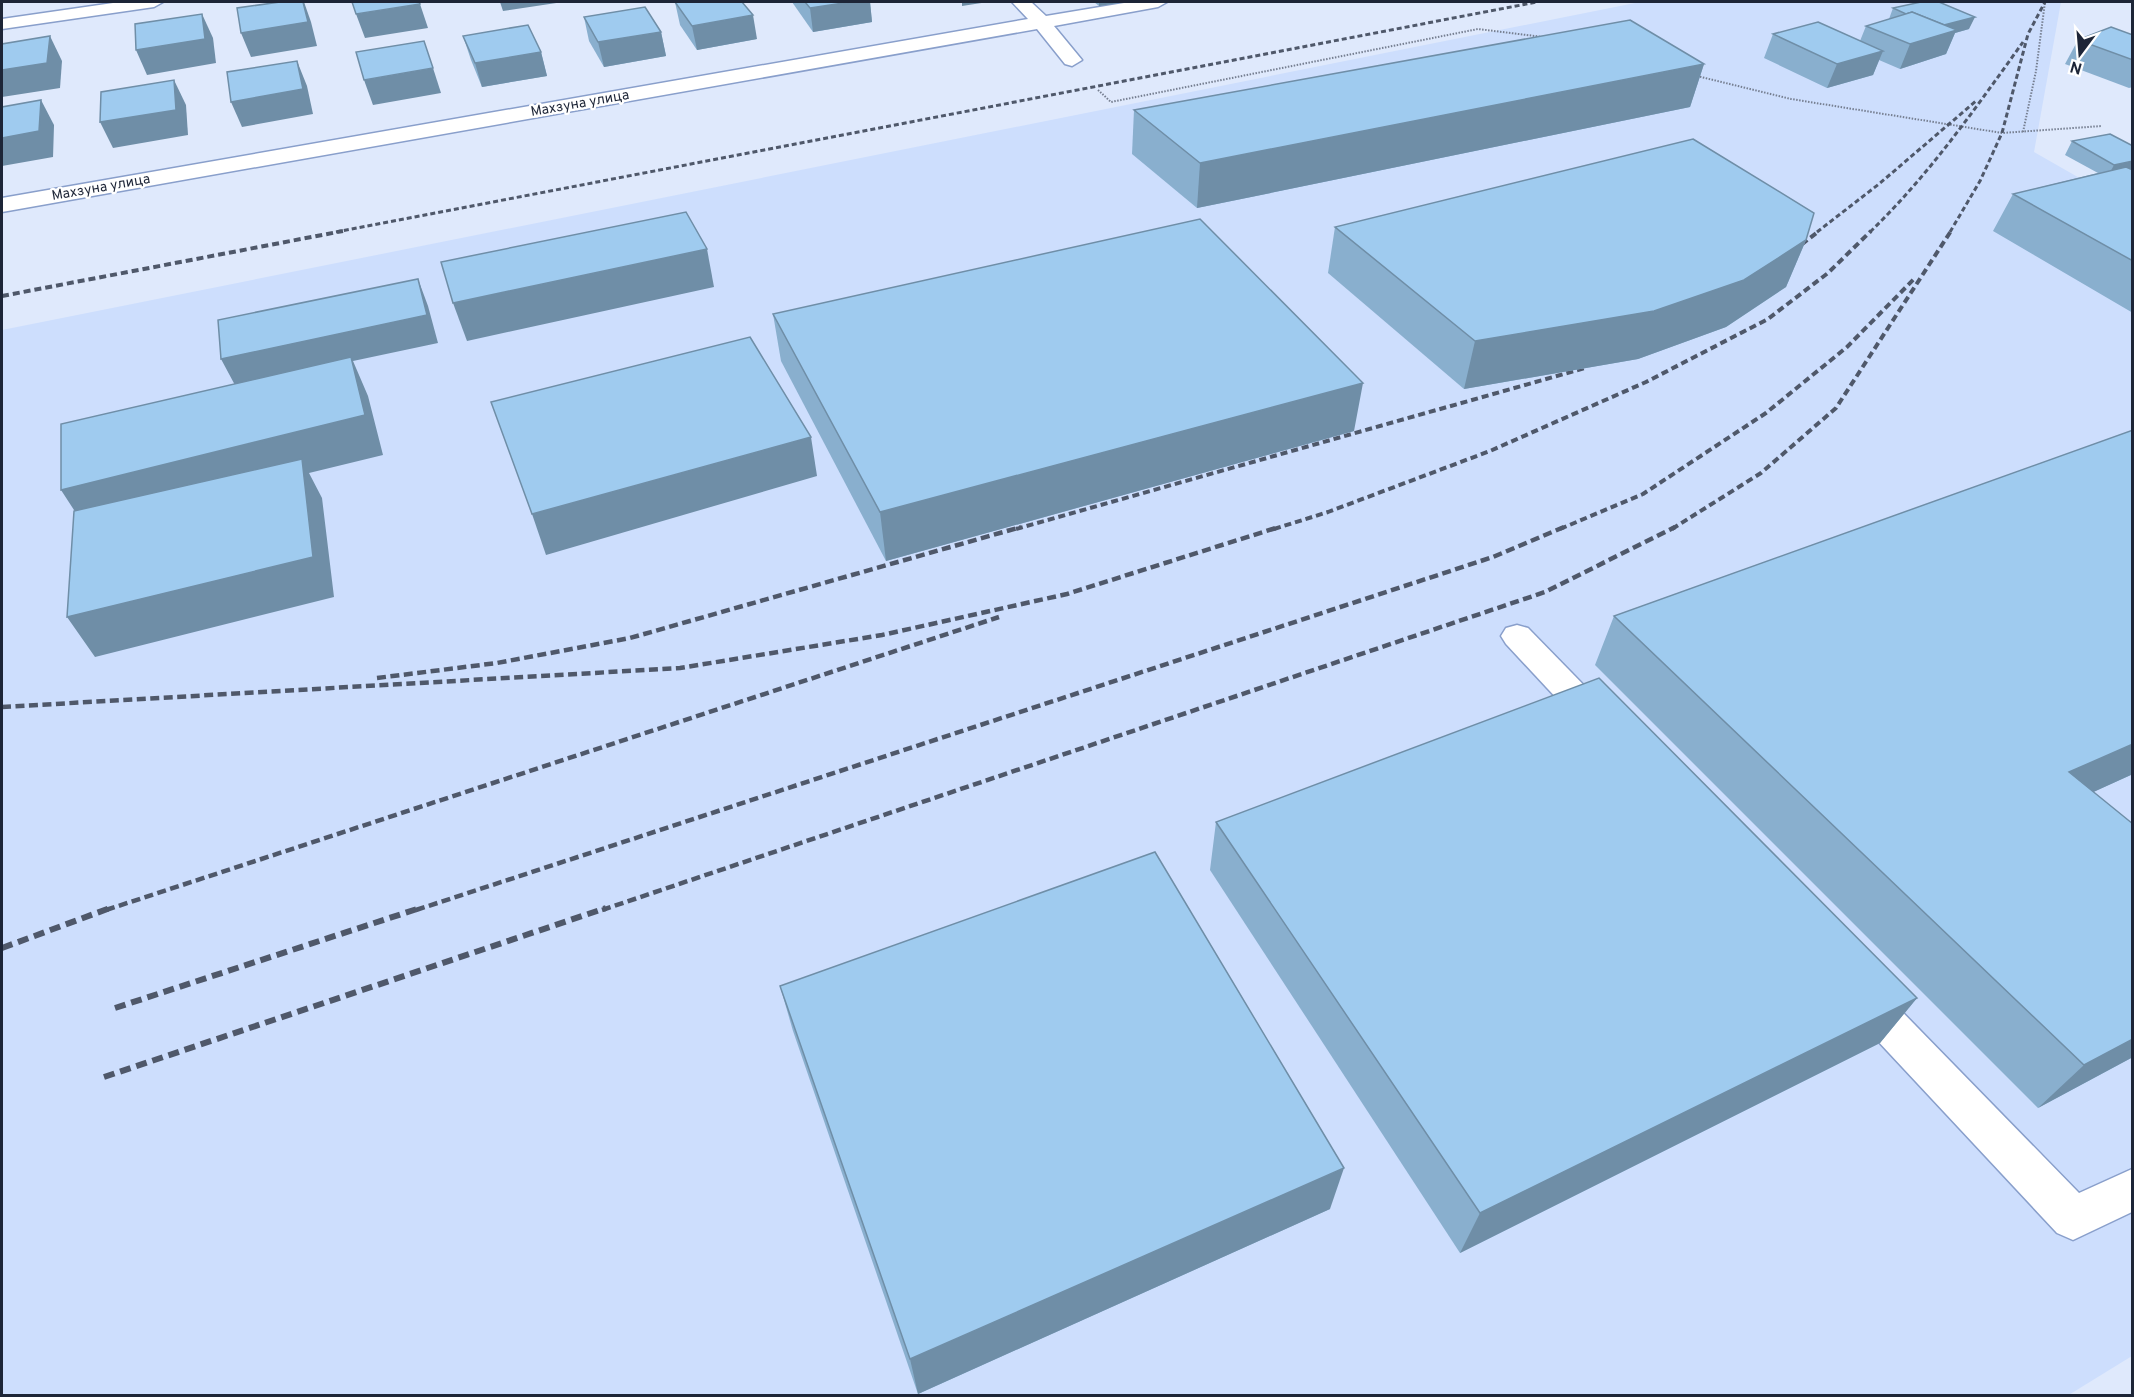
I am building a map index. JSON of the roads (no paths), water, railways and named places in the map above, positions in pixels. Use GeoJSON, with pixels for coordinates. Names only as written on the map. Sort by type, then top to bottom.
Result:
{"type":"FeatureCollection","features":[{"type":"Feature","properties":{"kind":"street"},"geometry":{"type":"LineString","coordinates":[[2,24],[154,2]]}},
{"type":"Feature","properties":{"kind":"street"},"geometry":{"type":"LineString","coordinates":[[1021,2],[1042,22],[1072,60]]}},
{"type":"Feature","properties":{"kind":"street","name":"Махзуна улица"},"geometry":{"type":"LineString","coordinates":[[2,205],[1158,2]]}},
{"type":"Feature","properties":{"kind":"street"},"geometry":{"type":"LineString","coordinates":[[1517,636],[1623,747]]}},
{"type":"Feature","properties":{"kind":"street"},"geometry":{"type":"LineString","coordinates":[[1836,970],[2073,1218],[2133,1190]]}},
{"type":"Feature","properties":{"kind":"railway"},"geometry":{"type":"LineString","coordinates":[[336,232],[1537,2]]}},
{"type":"Feature","properties":{"kind":"railway"},"geometry":{"type":"LineString","coordinates":[[1950,232],[1980,181],[2002,133],[2028,34],[2045,2]]}},
{"type":"Feature","properties":{"kind":"railway"},"geometry":{"type":"LineString","coordinates":[[1871,231],[1932,164],[2023,42]]}},
{"type":"Feature","properties":{"kind":"railway"},"geometry":{"type":"LineString","coordinates":[[1817,232],[1879,184],[1976,101]]}},
{"type":"Feature","properties":{"kind":"railway"},"geometry":{"type":"LineString","coordinates":[[2,296],[343,231]]}},
{"type":"Feature","properties":{"kind":"railway"},"geometry":{"type":"LineString","coordinates":[[1793,251],[1819,231]]}},
{"type":"Feature","properties":{"kind":"railway"},"geometry":{"type":"LineString","coordinates":[[1274,529],[1328,512],[1490,451],[1646,382],[1768,319],[1828,273],[1871,231]]}},
{"type":"Feature","properties":{"kind":"railway"},"geometry":{"type":"LineString","coordinates":[[1672,529],[1761,473],[1836,408],[1951,231]]}},
{"type":"Feature","properties":{"kind":"railway"},"geometry":{"type":"LineString","coordinates":[[1560,529],[1643,494],[1766,413],[1847,347],[1914,279]]}},
{"type":"Feature","properties":{"kind":"railway"},"geometry":{"type":"LineString","coordinates":[[1016,529],[1585,368]]}},
{"type":"Feature","properties":{"kind":"railway"},"geometry":{"type":"LineString","coordinates":[[377,678],[497,663],[630,638],[1021,527]]}},
{"type":"Feature","properties":{"kind":"railway"},"geometry":{"type":"LineString","coordinates":[[2,707],[680,668],[882,635],[1067,594],[1279,527]]}},
{"type":"Feature","properties":{"kind":"railway"},"geometry":{"type":"LineString","coordinates":[[416,910],[1493,557],[1564,527]]}},
{"type":"Feature","properties":{"kind":"railway"},"geometry":{"type":"LineString","coordinates":[[602,910],[1545,592],[1675,527]]}},
{"type":"Feature","properties":{"kind":"railway"},"geometry":{"type":"LineString","coordinates":[[106,910],[999,617]]}},
{"type":"Feature","properties":{"kind":"railway"},"geometry":{"type":"LineString","coordinates":[[2,948],[110,908]]}},
{"type":"Feature","properties":{"kind":"railway"},"geometry":{"type":"LineString","coordinates":[[115,1008],[420,908]]}},
{"type":"Feature","properties":{"kind":"railway"},"geometry":{"type":"LineString","coordinates":[[104,1077],[606,908]]}}]}
